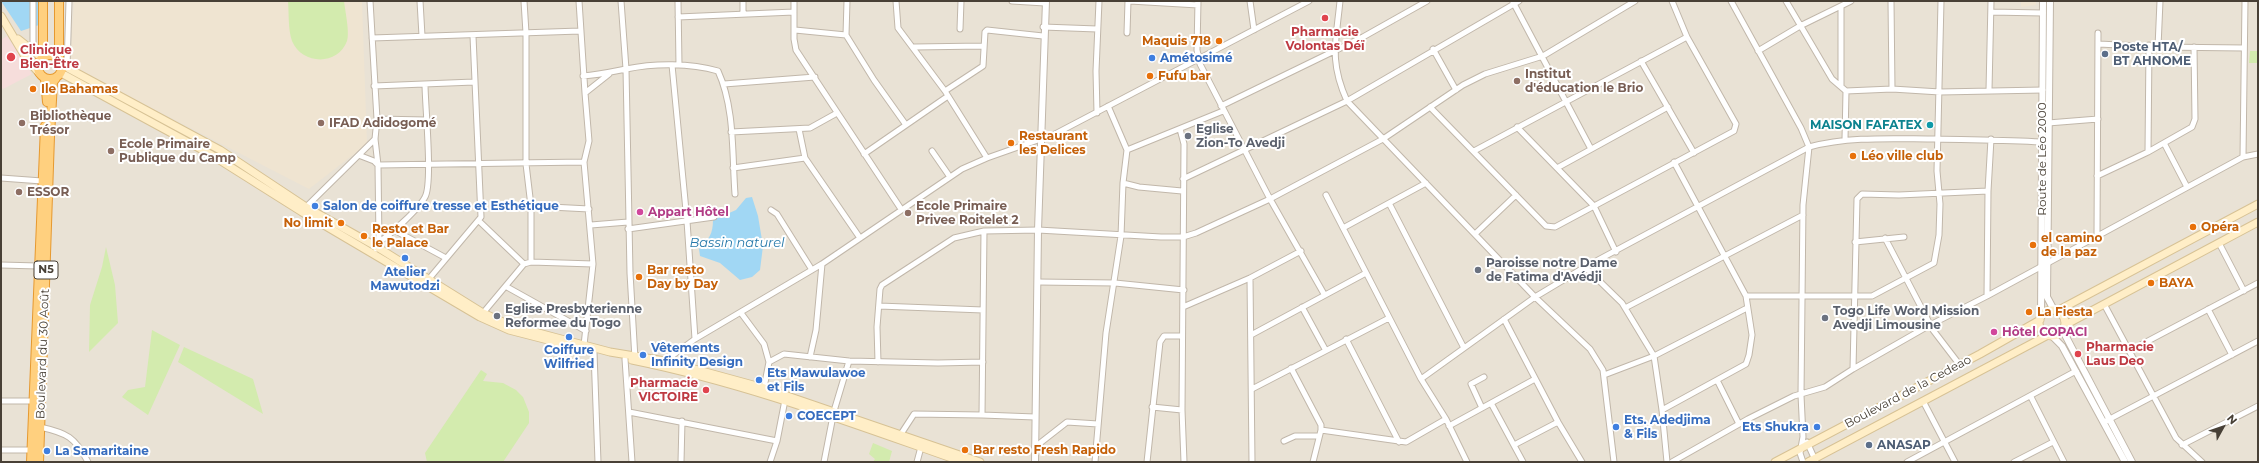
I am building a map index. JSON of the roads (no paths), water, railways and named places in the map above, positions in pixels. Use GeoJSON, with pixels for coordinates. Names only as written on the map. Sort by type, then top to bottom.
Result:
{"type":"FeatureCollection","features":[{"type":"Feature","properties":{"kind":"highway","name":"N5"},"geometry":{"type":"LineString","coordinates":[[42,76],[37,66],[42,57],[43,1]]}},
{"type":"Feature","properties":{"kind":"highway","name":"Boulevard du 30 Août"},"geometry":{"type":"LineString","coordinates":[[31,462],[40,427],[53,82],[61,69],[59,1]]}},
{"type":"Feature","properties":{"kind":"highway"},"geometry":{"type":"LineString","coordinates":[[42,57],[51,55],[61,69],[42,76]]}},
{"type":"Feature","properties":{"kind":"highway","name":"Boulevard du 30 Août"},"geometry":{"type":"LineString","coordinates":[[39,462],[35,450],[33,401],[38,266],[47,101],[42,76]]}},
{"type":"Feature","properties":{"kind":"highway"},"geometry":{"type":"LineString","coordinates":[[34,375],[43,376]]}},
{"type":"Feature","properties":{"kind":"main road"},"geometry":{"type":"LineString","coordinates":[[1,16],[16,38],[26,58],[42,76]]}},
{"type":"Feature","properties":{"kind":"main road"},"geometry":{"type":"LineString","coordinates":[[16,38],[42,57]]}},
{"type":"Feature","properties":{"kind":"main road"},"geometry":{"type":"LineString","coordinates":[[61,69],[304,209],[376,247],[484,313],[512,326],[834,413],[901,434],[980,462]]}},
{"type":"Feature","properties":{"kind":"main road"},"geometry":{"type":"LineString","coordinates":[[2258,204],[2055,310],[2046,311],[2040,318],[2042,330],[2050,335],[2104,304],[2258,222]]}},
{"type":"Feature","properties":{"kind":"main road"},"geometry":{"type":"LineString","coordinates":[[376,247],[480,317],[509,330],[625,359],[635,358],[665,362],[764,388],[963,462]]}},
{"type":"Feature","properties":{"kind":"main road"},"geometry":{"type":"LineString","coordinates":[[2055,310],[2064,316],[2064,328]]}},
{"type":"Feature","properties":{"kind":"main road","name":"Boulevard de la Cedeao"},"geometry":{"type":"LineString","coordinates":[[1775,462],[2017,334],[2040,318]]}},
{"type":"Feature","properties":{"kind":"main road","name":"Boulevard de la Cedeao"},"geometry":{"type":"LineString","coordinates":[[1813,461],[1923,401],[2050,335]]}},
{"type":"Feature","properties":{"kind":"street"},"geometry":{"type":"LineString","coordinates":[[33,1],[33,49]]}},
{"type":"Feature","properties":{"kind":"street"},"geometry":{"type":"LineString","coordinates":[[61,69],[69,1]]}},
{"type":"Feature","properties":{"kind":"street"},"geometry":{"type":"LineString","coordinates":[[370,1],[374,86],[378,119],[375,139],[378,165],[376,247]]}},
{"type":"Feature","properties":{"kind":"street"},"geometry":{"type":"LineString","coordinates":[[420,1],[422,36]]}},
{"type":"Feature","properties":{"kind":"street"},"geometry":{"type":"LineString","coordinates":[[524,1],[526,33],[526,164],[531,206],[531,262]]}},
{"type":"Feature","properties":{"kind":"street"},"geometry":{"type":"LineString","coordinates":[[579,1],[583,76],[589,141],[584,162],[593,264],[584,345]]}},
{"type":"Feature","properties":{"kind":"street"},"geometry":{"type":"LineString","coordinates":[[621,1],[626,69],[628,229],[635,358]]}},
{"type":"Feature","properties":{"kind":"street"},"geometry":{"type":"LineString","coordinates":[[678,1],[679,65]]}},
{"type":"Feature","properties":{"kind":"street"},"geometry":{"type":"LineString","coordinates":[[743,1],[743,14]]}},
{"type":"Feature","properties":{"kind":"street"},"geometry":{"type":"LineString","coordinates":[[794,1],[794,39],[796,50],[901,209]]}},
{"type":"Feature","properties":{"kind":"street"},"geometry":{"type":"LineString","coordinates":[[847,1],[846,35],[874,80],[906,125]]}},
{"type":"Feature","properties":{"kind":"street"},"geometry":{"type":"LineString","coordinates":[[896,1],[897,24],[946,94],[987,158]]}},
{"type":"Feature","properties":{"kind":"street"},"geometry":{"type":"LineString","coordinates":[[960,29],[961,1]]}},
{"type":"Feature","properties":{"kind":"street"},"geometry":{"type":"LineString","coordinates":[[1012,1],[1046,2],[1043,27],[1042,139],[1038,230],[1035,462]]}},
{"type":"Feature","properties":{"kind":"street"},"geometry":{"type":"LineString","coordinates":[[1097,113],[1097,29],[1099,1]]}},
{"type":"Feature","properties":{"kind":"street"},"geometry":{"type":"LineString","coordinates":[[1127,33],[1129,1],[1198,3],[1197,50],[1199,59],[1222,108],[1270,199],[1301,251],[1324,294]]}},
{"type":"Feature","properties":{"kind":"street"},"geometry":{"type":"LineString","coordinates":[[1250,1],[1254,30]]}},
{"type":"Feature","properties":{"kind":"street"},"geometry":{"type":"LineString","coordinates":[[665,362],[695,339],[822,264],[950,177],[987,158],[1042,139],[1097,113],[1309,1]]}},
{"type":"Feature","properties":{"kind":"street"},"geometry":{"type":"LineString","coordinates":[[1340,1],[1335,50],[1336,71],[1347,100],[1536,297],[1590,349],[1601,365],[1604,375],[1614,462]]}},
{"type":"Feature","properties":{"kind":"street"},"geometry":{"type":"LineString","coordinates":[[1127,150],[1180,129],[1427,1]]}},
{"type":"Feature","properties":{"kind":"street"},"geometry":{"type":"LineString","coordinates":[[878,362],[877,327],[880,289],[886,281],[954,238],[984,231],[1038,230],[1121,236],[1183,237],[1220,223],[1270,199],[1383,139],[1456,90],[1486,74],[1543,56],[1635,1]]}},
{"type":"Feature","properties":{"kind":"street"},"geometry":{"type":"LineString","coordinates":[[1430,107],[1550,228],[1734,131],[1736,124],[1687,37],[1672,1]]}},
{"type":"Feature","properties":{"kind":"street"},"geometry":{"type":"LineString","coordinates":[[1731,1],[1801,128],[1808,147],[1803,215],[1801,395],[1803,437],[1800,449],[1803,462]]}},
{"type":"Feature","properties":{"kind":"street"},"geometry":{"type":"LineString","coordinates":[[1786,1],[1832,79],[1846,91],[1845,139]]}},
{"type":"Feature","properties":{"kind":"street"},"geometry":{"type":"LineString","coordinates":[[1758,51],[1800,26],[1851,1]]}},
{"type":"Feature","properties":{"kind":"street"},"geometry":{"type":"LineString","coordinates":[[1891,1],[1892,89]]}},
{"type":"Feature","properties":{"kind":"street"},"geometry":{"type":"LineString","coordinates":[[1746,296],[1854,298],[1872,296],[1934,264],[1939,235],[1940,204],[1938,193],[1941,1]]}},
{"type":"Feature","properties":{"kind":"street"},"geometry":{"type":"LineString","coordinates":[[1989,90],[1991,1]]}},
{"type":"Feature","properties":{"kind":"street","name":"Route de Léo 2000"},"geometry":{"type":"LineString","coordinates":[[2040,318],[2043,1]]}},
{"type":"Feature","properties":{"kind":"street","name":"Route de Léo 2000"},"geometry":{"type":"LineString","coordinates":[[2050,1],[2047,297],[2055,310]]}},
{"type":"Feature","properties":{"kind":"street"},"geometry":{"type":"LineString","coordinates":[[2158,47],[2160,1]]}},
{"type":"Feature","properties":{"kind":"street"},"geometry":{"type":"LineString","coordinates":[[2243,157],[2245,1]]}},
{"type":"Feature","properties":{"kind":"street"},"geometry":{"type":"LineString","coordinates":[[1183,179],[1347,100],[1515,2],[1591,149]]}},
{"type":"Feature","properties":{"kind":"street"},"geometry":{"type":"LineString","coordinates":[[1840,7],[1841,86]]}},
{"type":"Feature","properties":{"kind":"street"},"geometry":{"type":"LineString","coordinates":[[678,17],[794,12]]}},
{"type":"Feature","properties":{"kind":"street"},"geometry":{"type":"LineString","coordinates":[[1991,12],[2043,13]]}},
{"type":"Feature","properties":{"kind":"street"},"geometry":{"type":"LineString","coordinates":[[1043,27],[1097,29]]}},
{"type":"Feature","properties":{"kind":"street"},"geometry":{"type":"LineString","coordinates":[[795,30],[846,35]]}},
{"type":"Feature","properties":{"kind":"street"},"geometry":{"type":"LineString","coordinates":[[864,154],[906,125],[981,69],[984,63],[983,46],[985,32],[987,30],[1043,36]]}},
{"type":"Feature","properties":{"kind":"street"},"geometry":{"type":"LineString","coordinates":[[372,38],[473,36],[580,31]]}},
{"type":"Feature","properties":{"kind":"street"},"geometry":{"type":"LineString","coordinates":[[2097,238],[2098,33]]}},
{"type":"Feature","properties":{"kind":"street"},"geometry":{"type":"LineString","coordinates":[[428,280],[481,217],[480,163],[474,82],[473,36]]}},
{"type":"Feature","properties":{"kind":"street"},"geometry":{"type":"LineString","coordinates":[[1474,151],[1687,37]]}},
{"type":"Feature","properties":{"kind":"street"},"geometry":{"type":"LineString","coordinates":[[2099,44],[2158,47],[2244,48]]}},
{"type":"Feature","properties":{"kind":"street"},"geometry":{"type":"LineString","coordinates":[[914,47],[983,46]]}},
{"type":"Feature","properties":{"kind":"street"},"geometry":{"type":"LineString","coordinates":[[2148,152],[2149,46]]}},
{"type":"Feature","properties":{"kind":"street"},"geometry":{"type":"LineString","coordinates":[[2097,176],[2148,152],[2189,130],[2194,121],[2194,47]]}},
{"type":"Feature","properties":{"kind":"street"},"geometry":{"type":"LineString","coordinates":[[1433,49],[1456,90]]}},
{"type":"Feature","properties":{"kind":"street"},"geometry":{"type":"LineString","coordinates":[[1642,61],[1694,153]]}},
{"type":"Feature","properties":{"kind":"street"},"geometry":{"type":"LineString","coordinates":[[583,76],[609,74],[626,69],[672,65],[703,67],[718,71],[724,84],[732,132],[735,194]]}},
{"type":"Feature","properties":{"kind":"street"},"geometry":{"type":"LineString","coordinates":[[672,65],[687,221],[695,339]]}},
{"type":"Feature","properties":{"kind":"street"},"geometry":{"type":"LineString","coordinates":[[585,93],[609,74]]}},
{"type":"Feature","properties":{"kind":"street"},"geometry":{"type":"LineString","coordinates":[[724,84],[815,77]]}},
{"type":"Feature","properties":{"kind":"street"},"geometry":{"type":"LineString","coordinates":[[374,86],[474,82]]}},
{"type":"Feature","properties":{"kind":"street"},"geometry":{"type":"LineString","coordinates":[[376,247],[425,197],[429,165],[425,84]]}},
{"type":"Feature","properties":{"kind":"street"},"geometry":{"type":"LineString","coordinates":[[1846,91],[1892,89],[1940,92],[2043,90]]}},
{"type":"Feature","properties":{"kind":"street"},"geometry":{"type":"LineString","coordinates":[[1095,462],[1106,334],[1121,236],[1123,183],[1127,150],[1108,106]]}},
{"type":"Feature","properties":{"kind":"street"},"geometry":{"type":"LineString","coordinates":[[1557,168],[1668,107]]}},
{"type":"Feature","properties":{"kind":"street"},"geometry":{"type":"LineString","coordinates":[[732,132],[810,128],[837,113]]}},
{"type":"Feature","properties":{"kind":"street"},"geometry":{"type":"LineString","coordinates":[[378,119],[426,120]]}},
{"type":"Feature","properties":{"kind":"street"},"geometry":{"type":"LineString","coordinates":[[2048,122],[2098,119]]}},
{"type":"Feature","properties":{"kind":"street"},"geometry":{"type":"LineString","coordinates":[[1517,127],[1594,206],[1616,252]]}},
{"type":"Feature","properties":{"kind":"street"},"geometry":{"type":"LineString","coordinates":[[799,129],[805,158],[860,238]]}},
{"type":"Feature","properties":{"kind":"street"},"geometry":{"type":"LineString","coordinates":[[1180,129],[1184,144],[1182,191],[1184,290],[1182,336],[1182,410],[1184,462]]}},
{"type":"Feature","properties":{"kind":"street"},"geometry":{"type":"LineString","coordinates":[[304,209],[361,156],[375,139]]}},
{"type":"Feature","properties":{"kind":"street"},"geometry":{"type":"LineString","coordinates":[[1421,378],[1536,297],[1585,267],[1616,252],[1808,147],[1845,139],[1991,139],[2041,142]]}},
{"type":"Feature","properties":{"kind":"street"},"geometry":{"type":"LineString","coordinates":[[1987,296],[1988,191],[1991,139]]}},
{"type":"Feature","properties":{"kind":"street"},"geometry":{"type":"LineString","coordinates":[[2164,143],[2187,187]]}},
{"type":"Feature","properties":{"kind":"street"},"geometry":{"type":"LineString","coordinates":[[932,151],[950,177]]}},
{"type":"Feature","properties":{"kind":"street"},"geometry":{"type":"LineString","coordinates":[[1672,462],[1739,424],[1801,395],[1825,387],[1930,324],[2041,267],[2048,265],[2243,157],[2258,154]]}},
{"type":"Feature","properties":{"kind":"street"},"geometry":{"type":"LineString","coordinates":[[361,156],[374,161],[378,165],[584,162]]}},
{"type":"Feature","properties":{"kind":"street"},"geometry":{"type":"LineString","coordinates":[[733,168],[805,158]]}},
{"type":"Feature","properties":{"kind":"street"},"geometry":{"type":"LineString","coordinates":[[1662,410],[1743,366],[1748,361],[1752,335],[1746,296],[1674,162]]}},
{"type":"Feature","properties":{"kind":"street"},"geometry":{"type":"LineString","coordinates":[[1,178],[42,181]]}},
{"type":"Feature","properties":{"kind":"street"},"geometry":{"type":"LineString","coordinates":[[1123,183],[1139,187],[1182,191]]}},
{"type":"Feature","properties":{"kind":"street"},"geometry":{"type":"LineString","coordinates":[[1343,228],[1426,183]]}},
{"type":"Feature","properties":{"kind":"street"},"geometry":{"type":"LineString","coordinates":[[1853,369],[1857,199],[1862,194],[1899,195],[1988,191]]}},
{"type":"Feature","properties":{"kind":"street"},"geometry":{"type":"LineString","coordinates":[[1326,195],[1389,318],[1421,378],[1446,419],[1467,462]]}},
{"type":"Feature","properties":{"kind":"street"},"geometry":{"type":"LineString","coordinates":[[1475,234],[1516,195]]}},
{"type":"Feature","properties":{"kind":"street"},"geometry":{"type":"LineString","coordinates":[[1389,203],[1464,348]]}},
{"type":"Feature","properties":{"kind":"street"},"geometry":{"type":"LineString","coordinates":[[531,206],[589,209]]}},
{"type":"Feature","properties":{"kind":"street"},"geometry":{"type":"LineString","coordinates":[[770,210],[777,214],[812,270]]}},
{"type":"Feature","properties":{"kind":"street"},"geometry":{"type":"LineString","coordinates":[[1625,308],[1723,255],[1803,215]]}},
{"type":"Feature","properties":{"kind":"street"},"geometry":{"type":"LineString","coordinates":[[628,229],[714,217]]}},
{"type":"Feature","properties":{"kind":"street"},"geometry":{"type":"LineString","coordinates":[[479,221],[524,264]]}},
{"type":"Feature","properties":{"kind":"street"},"geometry":{"type":"LineString","coordinates":[[590,225],[628,222]]}},
{"type":"Feature","properties":{"kind":"street"},"geometry":{"type":"LineString","coordinates":[[394,230],[446,258]]}},
{"type":"Feature","properties":{"kind":"street"},"geometry":{"type":"LineString","coordinates":[[982,415],[984,231]]}},
{"type":"Feature","properties":{"kind":"street"},"geometry":{"type":"LineString","coordinates":[[1855,242],[1904,237]]}},
{"type":"Feature","properties":{"kind":"street"},"geometry":{"type":"LineString","coordinates":[[1885,238],[1930,324],[1959,364]]}},
{"type":"Feature","properties":{"kind":"street"},"geometry":{"type":"LineString","coordinates":[[2219,243],[2244,291]]}},
{"type":"Feature","properties":{"kind":"street"},"geometry":{"type":"LineString","coordinates":[[1183,307],[1250,278],[1301,251]]}},
{"type":"Feature","properties":{"kind":"street"},"geometry":{"type":"LineString","coordinates":[[484,313],[524,264],[531,262],[593,264]]}},
{"type":"Feature","properties":{"kind":"street"},"geometry":{"type":"LineString","coordinates":[[810,357],[816,330],[822,264]]}},
{"type":"Feature","properties":{"kind":"street"},"geometry":{"type":"LineString","coordinates":[[1,265],[38,266]]}},
{"type":"Feature","properties":{"kind":"street"},"geometry":{"type":"LineString","coordinates":[[1585,267],[1625,308],[1654,356],[1662,410],[1667,462]]}},
{"type":"Feature","properties":{"kind":"street"},"geometry":{"type":"LineString","coordinates":[[1252,335],[1366,272]]}},
{"type":"Feature","properties":{"kind":"street"},"geometry":{"type":"LineString","coordinates":[[1250,278],[1252,335],[1252,462]]}},
{"type":"Feature","properties":{"kind":"street"},"geometry":{"type":"LineString","coordinates":[[1038,282],[1115,283],[1184,290]]}},
{"type":"Feature","properties":{"kind":"street"},"geometry":{"type":"LineString","coordinates":[[2129,351],[2258,283]]}},
{"type":"Feature","properties":{"kind":"street"},"geometry":{"type":"LineString","coordinates":[[506,287],[586,330]]}},
{"type":"Feature","properties":{"kind":"street"},"geometry":{"type":"LineString","coordinates":[[2104,304],[2153,397],[2182,445],[2202,462]]}},
{"type":"Feature","properties":{"kind":"street"},"geometry":{"type":"LineString","coordinates":[[879,306],[983,310]]}},
{"type":"Feature","properties":{"kind":"street"},"geometry":{"type":"LineString","coordinates":[[1302,307],[1325,350]]}},
{"type":"Feature","properties":{"kind":"street"},"geometry":{"type":"LineString","coordinates":[[1604,375],[1654,356],[1748,308]]}},
{"type":"Feature","properties":{"kind":"street"},"geometry":{"type":"LineString","coordinates":[[2208,309],[2232,354]]}},
{"type":"Feature","properties":{"kind":"street"},"geometry":{"type":"LineString","coordinates":[[741,313],[764,344],[769,362],[764,388]]}},
{"type":"Feature","properties":{"kind":"street"},"geometry":{"type":"LineString","coordinates":[[1252,389],[1389,318]]}},
{"type":"Feature","properties":{"kind":"street"},"geometry":{"type":"LineString","coordinates":[[1504,320],[1558,422],[1582,462]]}},
{"type":"Feature","properties":{"kind":"street"},"geometry":{"type":"LineString","coordinates":[[2064,328],[2125,462]]}},
{"type":"Feature","properties":{"kind":"street"},"geometry":{"type":"LineString","coordinates":[[2050,335],[2062,346],[2132,462]]}},
{"type":"Feature","properties":{"kind":"street"},"geometry":{"type":"LineString","coordinates":[[1147,462],[1160,342],[1164,336],[1182,336]]}},
{"type":"Feature","properties":{"kind":"street"},"geometry":{"type":"LineString","coordinates":[[1346,340],[1399,442]]}},
{"type":"Feature","properties":{"kind":"street"},"geometry":{"type":"LineString","coordinates":[[2106,421],[2258,341]]}},
{"type":"Feature","properties":{"kind":"street"},"geometry":{"type":"LineString","coordinates":[[594,352],[598,462]]}},
{"type":"Feature","properties":{"kind":"street"},"geometry":{"type":"LineString","coordinates":[[769,362],[784,354],[849,361],[983,362]]}},
{"type":"Feature","properties":{"kind":"street"},"geometry":{"type":"LineString","coordinates":[[625,359],[632,462]]}},
{"type":"Feature","properties":{"kind":"street"},"geometry":{"type":"LineString","coordinates":[[824,462],[834,413],[849,361]]}},
{"type":"Feature","properties":{"kind":"street"},"geometry":{"type":"LineString","coordinates":[[1291,368],[1318,418],[1322,430],[1319,436],[1313,462]]}},
{"type":"Feature","properties":{"kind":"street"},"geometry":{"type":"LineString","coordinates":[[1907,462],[2076,371]]}},
{"type":"Feature","properties":{"kind":"street"},"geometry":{"type":"LineString","coordinates":[[1482,408],[1471,384],[1484,377]]}},
{"type":"Feature","properties":{"kind":"street"},"geometry":{"type":"LineString","coordinates":[[1449,426],[1536,379]]}},
{"type":"Feature","properties":{"kind":"street"},"geometry":{"type":"LineString","coordinates":[[1717,380],[1739,424]]}},
{"type":"Feature","properties":{"kind":"street"},"geometry":{"type":"LineString","coordinates":[[2030,397],[2064,462]]}},
{"type":"Feature","properties":{"kind":"street"},"geometry":{"type":"LineString","coordinates":[[770,462],[777,442],[785,400]]}},
{"type":"Feature","properties":{"kind":"street"},"geometry":{"type":"LineString","coordinates":[[1,401],[33,401]]}},
{"type":"Feature","properties":{"kind":"street"},"geometry":{"type":"LineString","coordinates":[[1923,401],[1955,462]]}},
{"type":"Feature","properties":{"kind":"street"},"geometry":{"type":"LineString","coordinates":[[1491,403],[1523,462]]}},
{"type":"Feature","properties":{"kind":"street"},"geometry":{"type":"LineString","coordinates":[[2182,445],[2258,406]]}},
{"type":"Feature","properties":{"kind":"street"},"geometry":{"type":"LineString","coordinates":[[1152,407],[1182,410]]}},
{"type":"Feature","properties":{"kind":"street"},"geometry":{"type":"LineString","coordinates":[[629,412],[682,421],[777,442]]}},
{"type":"Feature","properties":{"kind":"street"},"geometry":{"type":"LineString","coordinates":[[901,434],[914,414],[1036,417]]}},
{"type":"Feature","properties":{"kind":"street"},"geometry":{"type":"LineString","coordinates":[[1322,430],[1399,442],[1410,441],[1446,419]]}},
{"type":"Feature","properties":{"kind":"street"},"geometry":{"type":"LineString","coordinates":[[681,462],[682,421]]}},
{"type":"Feature","properties":{"kind":"street"},"geometry":{"type":"LineString","coordinates":[[1035,447],[1067,422],[1098,424]]}},
{"type":"Feature","properties":{"kind":"street"},"geometry":{"type":"LineString","coordinates":[[1514,445],[1558,422]]}},
{"type":"Feature","properties":{"kind":"street"},"geometry":{"type":"LineString","coordinates":[[40,427],[70,436],[76,442],[88,462]]}},
{"type":"Feature","properties":{"kind":"street"},"geometry":{"type":"LineString","coordinates":[[1284,441],[1295,436],[1319,436]]}},
{"type":"Feature","properties":{"kind":"street"},"geometry":{"type":"LineString","coordinates":[[1803,437],[1809,444],[1813,461]]}},
{"type":"Feature","properties":{"kind":"street"},"geometry":{"type":"LineString","coordinates":[[2014,462],[2054,442]]}},
{"type":"Feature","properties":{"kind":"street"},"geometry":{"type":"LineString","coordinates":[[917,462],[921,447]]}},
{"type":"Feature","properties":{"kind":"street"},"geometry":{"type":"LineString","coordinates":[[1,450],[35,450]]}},
{"type":"Feature","properties":{"kind":"water"},"geometry":{"type":"Polygon","coordinates":[[[1,1],[42,1],[42,24],[21,31],[1,1]]]}},
{"type":"Feature","properties":{"kind":"water","name":"Bassin naturel"},"geometry":{"type":"Polygon","coordinates":[[[752,197],[758,216],[763,246],[760,270],[752,277],[740,280],[720,263],[700,256],[699,249],[710,236],[713,220],[736,210],[746,198],[752,197]]]}},
{"type":"Feature","properties":{"kind":"place","name":"Pharmacie Volontas Déï"},"geometry":{"type":"Point","coordinates":[1325,18]}},
{"type":"Feature","properties":{"kind":"place","name":"Maquis 718"},"geometry":{"type":"Point","coordinates":[1219,41]}},
{"type":"Feature","properties":{"kind":"place","name":"Poste HTA/ BT AHNOME"},"geometry":{"type":"Point","coordinates":[2105,54]}},
{"type":"Feature","properties":{"kind":"place","name":"Clinique Bien-Être"},"geometry":{"type":"Point","coordinates":[11,57]}},
{"type":"Feature","properties":{"kind":"place","name":"Amétosimé"},"geometry":{"type":"Point","coordinates":[1152,58]}},
{"type":"Feature","properties":{"kind":"place","name":"Fufu bar"},"geometry":{"type":"Point","coordinates":[1150,76]}},
{"type":"Feature","properties":{"kind":"place","name":"Institut d'éducation le Brio"},"geometry":{"type":"Point","coordinates":[1517,81]}},
{"type":"Feature","properties":{"kind":"place","name":"Ile Bahamas"},"geometry":{"type":"Point","coordinates":[33,89]}},
{"type":"Feature","properties":{"kind":"place","name":"Bibliothèque Trésor"},"geometry":{"type":"Point","coordinates":[22,123]}},
{"type":"Feature","properties":{"kind":"place","name":"IFAD Adidogomé"},"geometry":{"type":"Point","coordinates":[321,123]}},
{"type":"Feature","properties":{"kind":"place","name":"MAISON FAFATEX"},"geometry":{"type":"Point","coordinates":[1930,125]}},
{"type":"Feature","properties":{"kind":"place","name":"Eglise Zion-To Avedji"},"geometry":{"type":"Point","coordinates":[1188,136]}},
{"type":"Feature","properties":{"kind":"place","name":"Restaurant les Delices"},"geometry":{"type":"Point","coordinates":[1011,143]}},
{"type":"Feature","properties":{"kind":"place","name":"Ecole Primaire Publique du Camp"},"geometry":{"type":"Point","coordinates":[111,151]}},
{"type":"Feature","properties":{"kind":"place","name":"Léo ville club"},"geometry":{"type":"Point","coordinates":[1853,156]}},
{"type":"Feature","properties":{"kind":"place","name":"ESSOR"},"geometry":{"type":"Point","coordinates":[19,192]}},
{"type":"Feature","properties":{"kind":"place","name":"Salon de coiffure tresse et Esthétique"},"geometry":{"type":"Point","coordinates":[315,206]}},
{"type":"Feature","properties":{"kind":"place","name":"Appart Hôtel"},"geometry":{"type":"Point","coordinates":[640,212]}},
{"type":"Feature","properties":{"kind":"place","name":"Ecole Primaire Privee Roitelet 2"},"geometry":{"type":"Point","coordinates":[908,213]}},
{"type":"Feature","properties":{"kind":"place","name":"No limit"},"geometry":{"type":"Point","coordinates":[341,223]}},
{"type":"Feature","properties":{"kind":"place","name":"Opéra"},"geometry":{"type":"Point","coordinates":[2193,227]}},
{"type":"Feature","properties":{"kind":"place","name":"Resto et Bar le Palace"},"geometry":{"type":"Point","coordinates":[364,236]}},
{"type":"Feature","properties":{"kind":"place","name":"el camino de la paz"},"geometry":{"type":"Point","coordinates":[2033,245]}},
{"type":"Feature","properties":{"kind":"place","name":"Atelier Mawutodzi"},"geometry":{"type":"Point","coordinates":[405,258]}},
{"type":"Feature","properties":{"kind":"place","name":"Paroisse notre Dame de Fatima d'Avédji"},"geometry":{"type":"Point","coordinates":[1478,270]}},
{"type":"Feature","properties":{"kind":"place","name":"Bar resto Day by Day"},"geometry":{"type":"Point","coordinates":[639,277]}},
{"type":"Feature","properties":{"kind":"place","name":"BAYA"},"geometry":{"type":"Point","coordinates":[2151,283]}},
{"type":"Feature","properties":{"kind":"place","name":"La Fiesta"},"geometry":{"type":"Point","coordinates":[2029,312]}},
{"type":"Feature","properties":{"kind":"place","name":"Eglise Presbyterienne Reformee du Togo"},"geometry":{"type":"Point","coordinates":[497,316]}},
{"type":"Feature","properties":{"kind":"place","name":"Togo Life Word Mission Avedji Limousine"},"geometry":{"type":"Point","coordinates":[1825,318]}},
{"type":"Feature","properties":{"kind":"place","name":"Hôtel COPACI"},"geometry":{"type":"Point","coordinates":[1994,332]}},
{"type":"Feature","properties":{"kind":"place","name":"Coiffure Wilfried"},"geometry":{"type":"Point","coordinates":[569,337]}},
{"type":"Feature","properties":{"kind":"place","name":"Pharmacie Laus Deo"},"geometry":{"type":"Point","coordinates":[2078,354]}},
{"type":"Feature","properties":{"kind":"place","name":"Vêtements Infinity Design"},"geometry":{"type":"Point","coordinates":[643,355]}},
{"type":"Feature","properties":{"kind":"place","name":"Ets Mawulawoe et Fils"},"geometry":{"type":"Point","coordinates":[759,380]}},
{"type":"Feature","properties":{"kind":"place","name":"Pharmacie VICTOIRE"},"geometry":{"type":"Point","coordinates":[706,390]}},
{"type":"Feature","properties":{"kind":"place","name":"COECEPT"},"geometry":{"type":"Point","coordinates":[789,416]}},
{"type":"Feature","properties":{"kind":"place","name":"Ets. Adedjima & Fils"},"geometry":{"type":"Point","coordinates":[1616,427]}},
{"type":"Feature","properties":{"kind":"place","name":"Ets Shukra"},"geometry":{"type":"Point","coordinates":[1817,427]}},
{"type":"Feature","properties":{"kind":"place","name":"ANASAP"},"geometry":{"type":"Point","coordinates":[1869,445]}},
{"type":"Feature","properties":{"kind":"place","name":"Bar resto Fresh Rapido"},"geometry":{"type":"Point","coordinates":[965,450]}},
{"type":"Feature","properties":{"kind":"place","name":"La Samaritaine"},"geometry":{"type":"Point","coordinates":[47,451]}}]}
